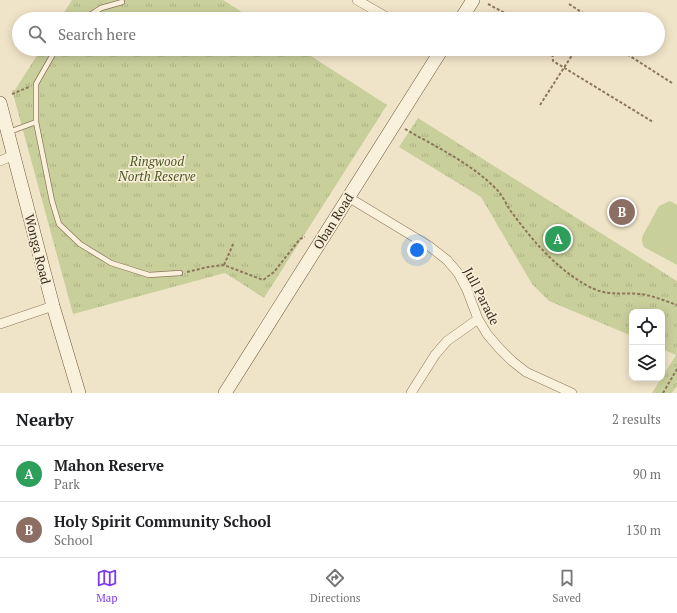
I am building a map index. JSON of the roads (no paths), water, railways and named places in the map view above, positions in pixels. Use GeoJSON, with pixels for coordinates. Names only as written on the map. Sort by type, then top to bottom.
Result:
{"type":"FeatureCollection","features":[{"type":"Feature","properties":{"kind":"main road"},"geometry":{"type":"LineString","coordinates":[[465,12],[473,0]]}},
{"type":"Feature","properties":{"kind":"main road","name":"Oban Road"},"geometry":{"type":"LineString","coordinates":[[225,393],[437,56]]}},
{"type":"Feature","properties":{"kind":"main road","name":"Wonga Road"},"geometry":{"type":"LineString","coordinates":[[0,104],[53,306],[79,393]]}},
{"type":"Feature","properties":{"kind":"street"},"geometry":{"type":"LineString","coordinates":[[357,0],[378,12]]}},
{"type":"Feature","properties":{"kind":"street"},"geometry":{"type":"LineString","coordinates":[[0,161],[14,156]]}},
{"type":"Feature","properties":{"kind":"street","name":"Jull Parade"},"geometry":{"type":"LineString","coordinates":[[348,197],[429,246],[446,260],[458,273],[467,290],[478,319],[487,334],[495,343],[526,372],[572,393]]}},
{"type":"Feature","properties":{"kind":"street"},"geometry":{"type":"LineString","coordinates":[[0,324],[53,306]]}},
{"type":"Feature","properties":{"kind":"street"},"geometry":{"type":"LineString","coordinates":[[411,393],[435,355],[447,341],[478,319]]}},
{"type":"Feature","properties":{"kind":"lane"},"geometry":{"type":"LineString","coordinates":[[95,12],[101,8],[122,2]]}},
{"type":"Feature","properties":{"kind":"lane"},"geometry":{"type":"LineString","coordinates":[[52,56],[36,84],[36,122],[52,201],[59,224],[80,244],[111,263],[149,275],[180,273]]}},
{"type":"Feature","properties":{"kind":"lane"},"geometry":{"type":"LineString","coordinates":[[8,133],[36,122]]}},
{"type":"Feature","properties":{"kind":"place","name":"Holy Spirit Community School"},"geometry":{"type":"Point","coordinates":[622,212]}},
{"type":"Feature","properties":{"kind":"place","name":"Mahon Reserve"},"geometry":{"type":"Point","coordinates":[558,239]}},
{"type":"Feature","properties":{"kind":"park label","name":"Ringwood North Reserve"},"geometry":{"type":"Point","coordinates":[157,168]}}]}
